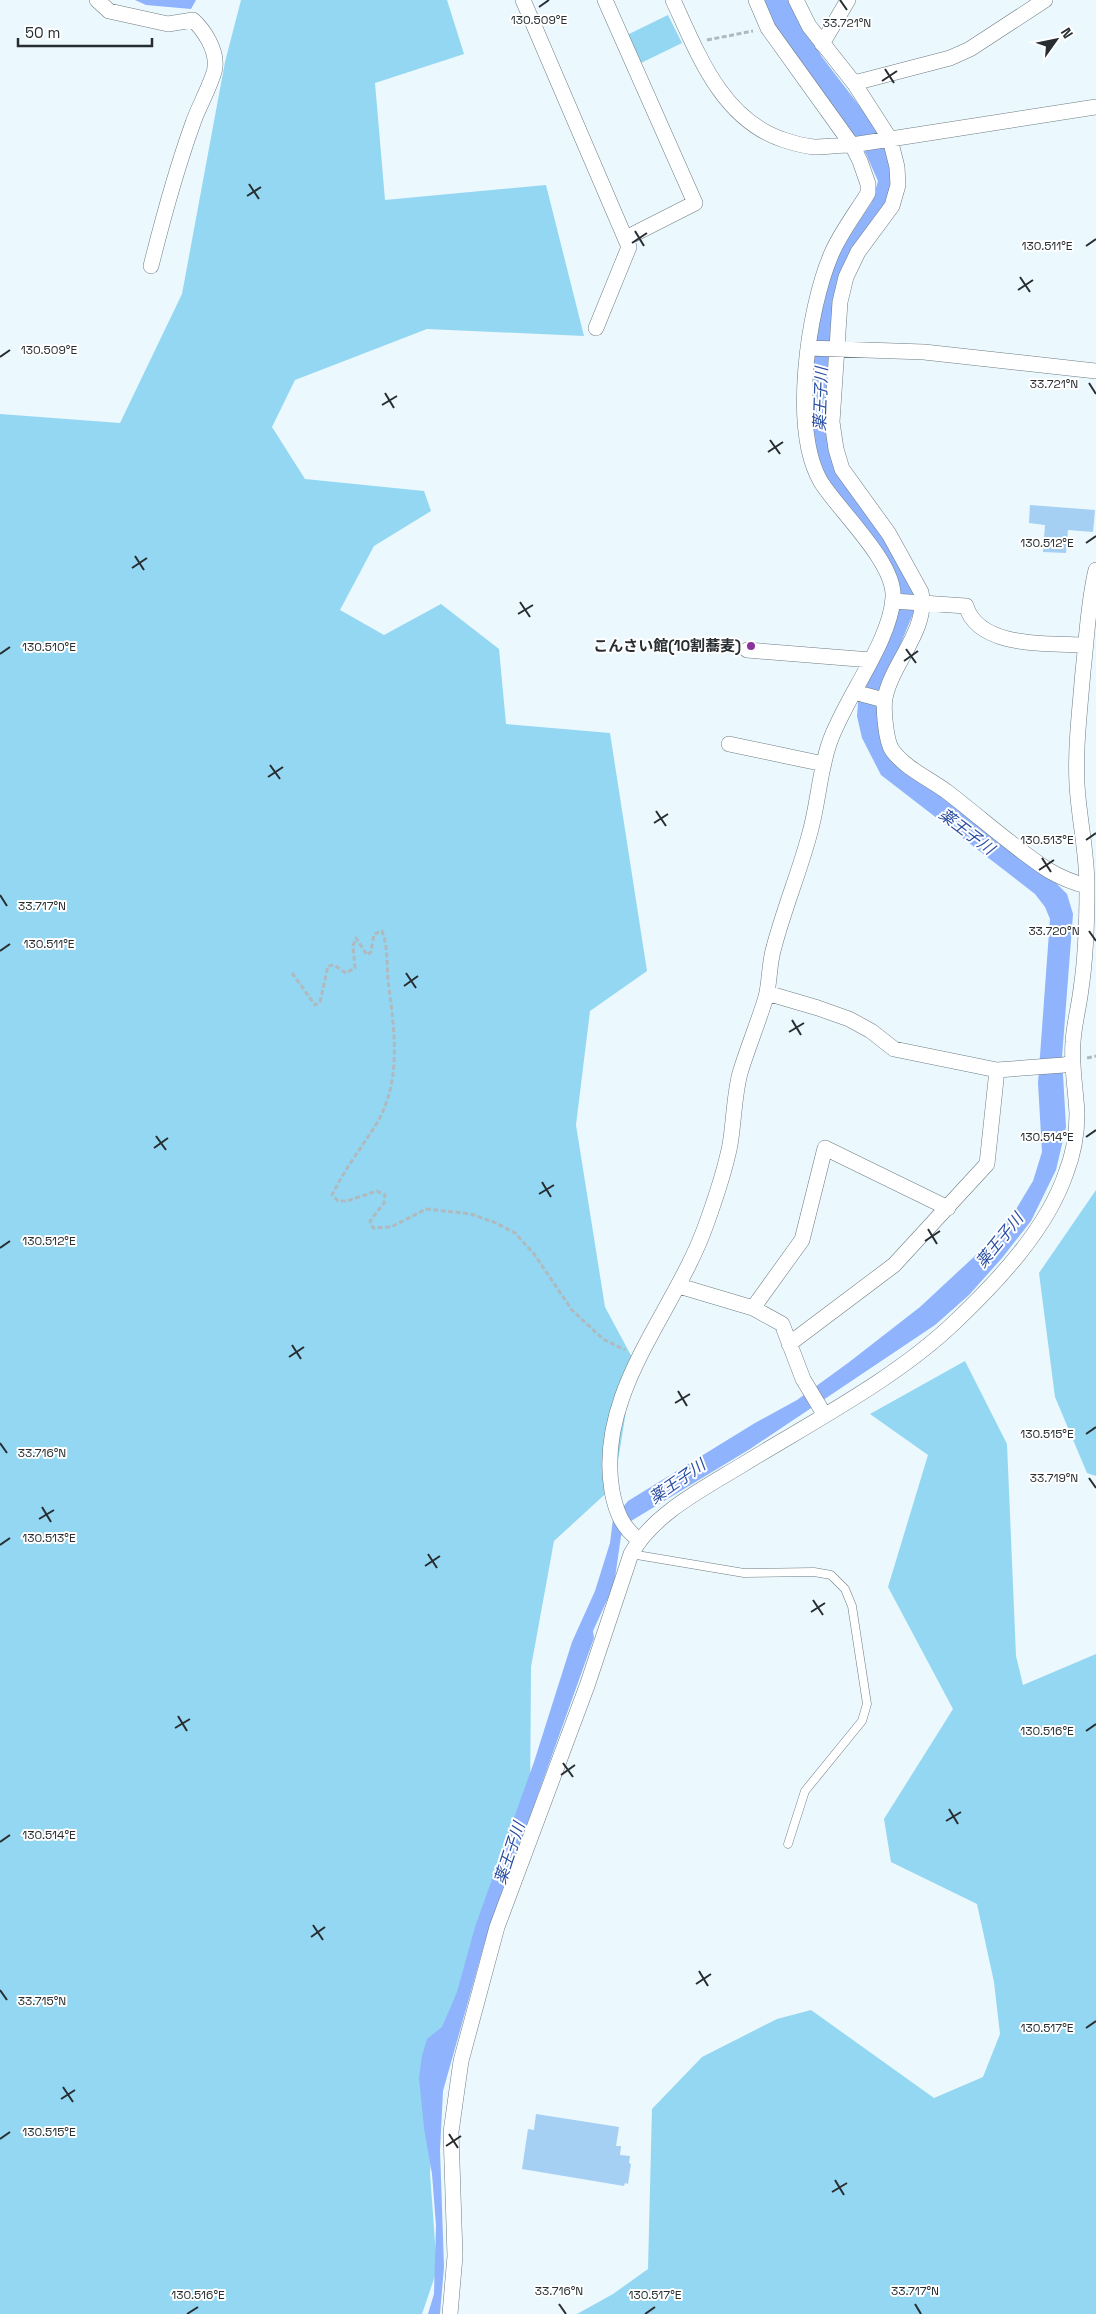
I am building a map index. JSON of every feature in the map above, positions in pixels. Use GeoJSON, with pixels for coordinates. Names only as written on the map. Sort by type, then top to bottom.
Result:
{"type":"FeatureCollection","features":[{"type":"Feature","properties":{"kind":"street"},"geometry":{"type":"LineString","coordinates":[[97,0],[109,11],[168,24],[193,20],[201,27],[212,49],[216,67],[193,122],[178,166],[151,266]]}},
{"type":"Feature","properties":{"kind":"street"},"geometry":{"type":"LineString","coordinates":[[522,0],[629,247],[596,328]]}},
{"type":"Feature","properties":{"kind":"street"},"geometry":{"type":"LineString","coordinates":[[605,0],[695,203],[626,238]]}},
{"type":"Feature","properties":{"kind":"street"},"geometry":{"type":"LineString","coordinates":[[673,0],[707,73],[733,107],[753,124],[772,136],[812,147],[890,139],[1096,107]]}},
{"type":"Feature","properties":{"kind":"street"},"geometry":{"type":"LineString","coordinates":[[639,1540],[625,1529],[614,1505],[609,1475],[610,1446],[619,1408],[639,1357],[679,1286],[696,1252],[708,1221],[730,1148],[739,1076],[767,994],[773,950],[810,834],[830,742],[871,660],[885,628],[893,601],[893,587],[871,546],[821,482],[812,463],[805,424],[808,348],[820,283],[832,251],[868,193],[868,184],[852,144],[768,28],[756,0]]}},
{"type":"Feature","properties":{"kind":"street"},"geometry":{"type":"LineString","coordinates":[[796,0],[809,26],[854,83],[890,139],[897,168],[898,185],[892,206],[858,252],[846,277],[840,302],[832,422],[836,450],[842,469],[889,534],[921,592],[923,603],[918,626],[900,660],[884,700],[890,748],[900,760],[944,790],[1049,870],[1076,884],[1087,886]]}},
{"type":"Feature","properties":{"kind":"street"},"geometry":{"type":"LineString","coordinates":[[822,44],[848,0]]}},
{"type":"Feature","properties":{"kind":"street"},"geometry":{"type":"LineString","coordinates":[[854,83],[950,58],[970,49],[1045,0]]}},
{"type":"Feature","properties":{"kind":"street"},"geometry":{"type":"LineString","coordinates":[[808,348],[924,352],[1096,371]]}},
{"type":"Feature","properties":{"kind":"street"},"geometry":{"type":"LineString","coordinates":[[805,424],[832,422]]}},
{"type":"Feature","properties":{"kind":"street"},"geometry":{"type":"LineString","coordinates":[[871,546],[889,534]]}},
{"type":"Feature","properties":{"kind":"street"},"geometry":{"type":"LineString","coordinates":[[450,2314],[455,2256],[451,2132],[461,2061],[497,1927],[587,1686],[631,1554],[639,1540],[655,1522],[701,1490],[902,1365],[947,1331],[994,1285],[1048,1213],[1066,1174],[1075,1141],[1077,1115],[1068,1064],[1082,985],[1087,886],[1077,771],[1090,598],[1096,570]]}},
{"type":"Feature","properties":{"kind":"street"},"geometry":{"type":"LineString","coordinates":[[893,601],[966,606],[969,616],[989,632],[1009,640],[1086,645]]}},
{"type":"Feature","properties":{"kind":"street"},"geometry":{"type":"LineString","coordinates":[[747,650],[871,660]]}},
{"type":"Feature","properties":{"kind":"street"},"geometry":{"type":"LineString","coordinates":[[854,692],[884,700]]}},
{"type":"Feature","properties":{"kind":"street"},"geometry":{"type":"LineString","coordinates":[[730,744],[824,764]]}},
{"type":"Feature","properties":{"kind":"street"},"geometry":{"type":"LineString","coordinates":[[767,994],[849,1019],[871,1031],[894,1049],[997,1070],[1068,1064]]}},
{"type":"Feature","properties":{"kind":"street"},"geometry":{"type":"LineString","coordinates":[[789,1344],[894,1265],[988,1164],[997,1070]]}},
{"type":"Feature","properties":{"kind":"street"},"geometry":{"type":"LineString","coordinates":[[753,1308],[802,1240],[825,1148],[948,1208]]}},
{"type":"Feature","properties":{"kind":"street"},"geometry":{"type":"LineString","coordinates":[[679,1286],[753,1308],[782,1324],[803,1379],[824,1414]]}},
{"type":"Feature","properties":{"kind":"lane"},"geometry":{"type":"LineString","coordinates":[[631,1554],[744,1573],[814,1572],[831,1575],[845,1589],[852,1606],[867,1704],[866,1713],[862,1721],[805,1791],[788,1844]]}},
{"type":"Feature","properties":{"kind":"path"},"geometry":{"type":"LineString","coordinates":[[693,43],[768,28]]}},
{"type":"Feature","properties":{"kind":"path"},"geometry":{"type":"LineString","coordinates":[[292,974],[315,1005],[320,1002],[328,966],[334,965],[346,973],[355,968],[353,946],[356,938],[367,955],[371,952],[374,934],[382,931],[385,940],[395,1038],[394,1063],[388,1098],[377,1122],[332,1195],[338,1200],[347,1201],[377,1190],[385,1195],[384,1202],[370,1221],[373,1228],[390,1227],[426,1209],[471,1214],[515,1233],[534,1254],[572,1310],[603,1339],[639,1357]]}},
{"type":"Feature","properties":{"kind":"shaded area"},"geometry":{"type":"Polygon","coordinates":[[[241,0],[447,0],[464,54],[375,83],[385,200],[546,185],[584,336],[427,329],[295,380],[272,427],[305,479],[424,491],[431,511],[374,546],[340,610],[384,635],[441,604],[499,649],[506,724],[610,733],[647,971],[590,1011],[576,1125],[605,1307],[634,1361],[614,1486],[554,1541],[531,1667],[530,1811],[438,2070],[430,2173],[437,2270],[422,2314],[0,2314],[0,414],[120,423],[182,294],[225,62],[241,0]]]}},
{"type":"Feature","properties":{"kind":"shaded area"},"geometry":{"type":"Polygon","coordinates":[[[668,15],[682,43],[641,63],[627,35],[668,15]]]}},
{"type":"Feature","properties":{"kind":"shaded area"},"geometry":{"type":"Polygon","coordinates":[[[1096,1190],[1096,1476],[1087,1473],[1055,1397],[1039,1273],[1096,1190]]]}},
{"type":"Feature","properties":{"kind":"shaded area"},"geometry":{"type":"Polygon","coordinates":[[[965,1361],[1007,1444],[1016,1656],[1023,1685],[1096,1654],[1096,2314],[577,2314],[613,2294],[648,2269],[652,2109],[702,2057],[777,2019],[811,2010],[934,2098],[983,2077],[1000,2034],[994,1982],[977,1904],[891,1862],[884,1819],[953,1709],[888,1587],[928,1455],[870,1414],[965,1361]]]}},
{"type":"Feature","properties":{"kind":"water"},"geometry":{"type":"Polygon","coordinates":[[[135,0],[196,0],[191,9],[146,5],[135,0]]]}},
{"type":"Feature","properties":{"kind":"water","name":"薬王子川"},"geometry":{"type":"Polygon","coordinates":[[[763,0],[789,0],[822,57],[874,125],[888,153],[894,191],[849,258],[828,443],[878,525],[916,596],[915,609],[882,689],[900,768],[1038,865],[1067,894],[1073,914],[1062,1057],[1066,1127],[1056,1170],[1031,1221],[1002,1258],[969,1295],[935,1325],[750,1449],[631,1521],[621,1536],[614,1585],[593,1631],[594,1638],[484,1945],[443,2091],[440,2150],[444,2267],[440,2314],[428,2314],[434,2294],[436,2225],[432,2174],[424,2128],[419,2078],[422,2056],[427,2039],[442,2027],[457,1992],[475,1927],[534,1762],[572,1642],[595,1591],[610,1543],[613,1519],[628,1501],[755,1423],[797,1400],[920,1307],[977,1254],[1015,1211],[1033,1181],[1042,1152],[1038,1083],[1050,919],[1045,907],[1035,894],[881,775],[862,738],[857,716],[858,703],[898,608],[899,595],[825,479],[812,434],[814,360],[817,330],[834,263],[847,239],[872,202],[878,181],[866,154],[772,22],[763,0]]]}},
{"type":"Feature","properties":{"kind":"building"},"geometry":{"type":"Polygon","coordinates":[[[1030,505],[1095,510],[1093,532],[1068,530],[1066,553],[1043,552],[1045,525],[1029,523],[1030,505]]]}},
{"type":"Feature","properties":{"kind":"building"},"geometry":{"type":"Polygon","coordinates":[[[536,2114],[619,2127],[616,2146],[621,2146],[620,2155],[630,2156],[629,2163],[631,2164],[628,2184],[625,2183],[624,2186],[522,2169],[528,2129],[534,2130],[536,2114]]]}},
{"type":"Feature","properties":{"kind":"place","name":"こんさい館(10割蕎麦)"},"geometry":{"type":"Point","coordinates":[751,646]}}]}
